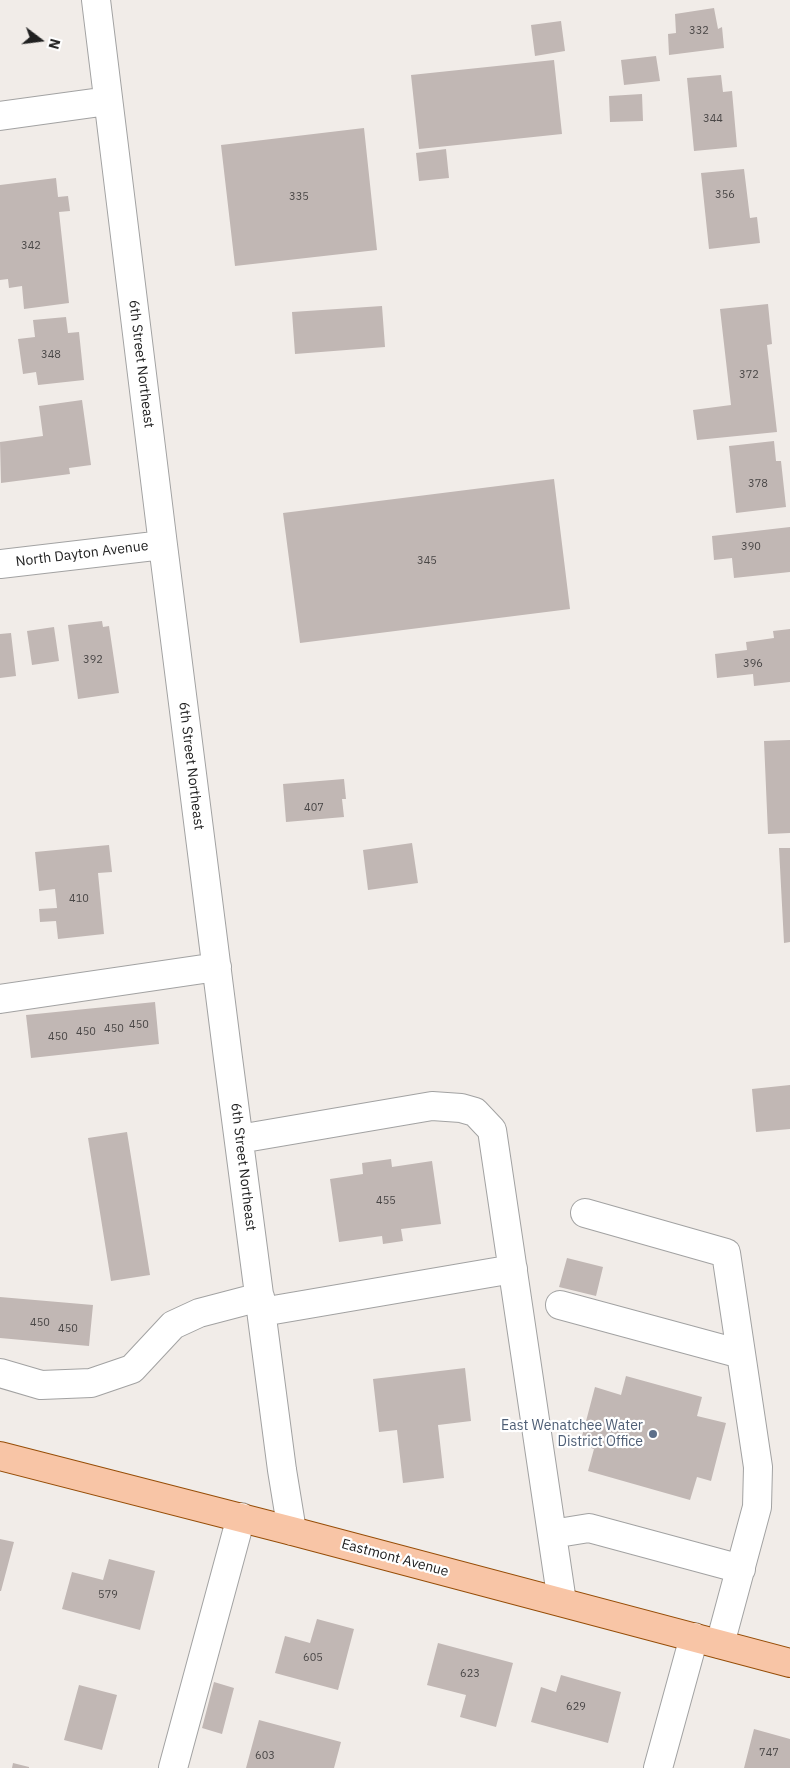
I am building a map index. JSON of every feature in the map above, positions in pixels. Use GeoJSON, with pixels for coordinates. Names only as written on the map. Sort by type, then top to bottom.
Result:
{"type":"FeatureCollection","features":[{"type":"Feature","properties":{"kind":"main road","name":"Eastmont Avenue"},"geometry":{"type":"LineString","coordinates":[[0,1456],[292,1530],[790,1663]]}},
{"type":"Feature","properties":{"kind":"street","name":"6th Street Northeast"},"geometry":{"type":"LineString","coordinates":[[96,0],[239,1139],[282,1470],[292,1530]]}},
{"type":"Feature","properties":{"kind":"street"},"geometry":{"type":"LineString","coordinates":[[0,116],[108,101]]}},
{"type":"Feature","properties":{"kind":"street","name":"North Dayton Avenue"},"geometry":{"type":"LineString","coordinates":[[0,564],[163,545]]}},
{"type":"Feature","properties":{"kind":"street"},"geometry":{"type":"LineString","coordinates":[[0,1000],[217,967]]}},
{"type":"Feature","properties":{"kind":"street"},"geometry":{"type":"LineString","coordinates":[[239,1139],[432,1106],[461,1108],[476,1112],[492,1130],[562,1602]]}},
{"type":"Feature","properties":{"kind":"street"},"geometry":{"type":"LineString","coordinates":[[585,1212],[726,1253],[758,1467],[757,1507],[720,1644]]}},
{"type":"Feature","properties":{"kind":"street"},"geometry":{"type":"LineString","coordinates":[[0,1373],[41,1385],[91,1383],[132,1369],[173,1325],[199,1313],[513,1269]]}},
{"type":"Feature","properties":{"kind":"street"},"geometry":{"type":"LineString","coordinates":[[560,1305],[741,1354]]}},
{"type":"Feature","properties":{"kind":"street"},"geometry":{"type":"LineString","coordinates":[[173,1768],[241,1518]]}},
{"type":"Feature","properties":{"kind":"street"},"geometry":{"type":"LineString","coordinates":[[552,1534],[589,1528],[740,1569]]}},
{"type":"Feature","properties":{"kind":"street"},"geometry":{"type":"LineString","coordinates":[[658,1768],[694,1637]]}},
{"type":"Feature","properties":{"kind":"building"},"geometry":{"type":"Polygon","coordinates":[[[714,8],[718,29],[722,27],[724,48],[669,55],[668,34],[676,33],[675,14],[714,8]]]}},
{"type":"Feature","properties":{"kind":"building"},"geometry":{"type":"Polygon","coordinates":[[[561,21],[565,51],[535,56],[531,25],[561,21]]]}},
{"type":"Feature","properties":{"kind":"building"},"geometry":{"type":"Polygon","coordinates":[[[656,56],[660,81],[624,85],[621,60],[656,56]]]}},
{"type":"Feature","properties":{"kind":"building"},"geometry":{"type":"Polygon","coordinates":[[[554,60],[562,134],[419,149],[411,75],[554,60]]]}},
{"type":"Feature","properties":{"kind":"building"},"geometry":{"type":"Polygon","coordinates":[[[721,75],[723,92],[732,91],[737,147],[694,151],[687,78],[721,75]]]}},
{"type":"Feature","properties":{"kind":"building"},"geometry":{"type":"Polygon","coordinates":[[[642,94],[643,121],[610,122],[609,96],[642,94]]]}},
{"type":"Feature","properties":{"kind":"building"},"geometry":{"type":"Polygon","coordinates":[[[364,128],[377,250],[235,266],[221,145],[364,128]]]}},
{"type":"Feature","properties":{"kind":"building"},"geometry":{"type":"Polygon","coordinates":[[[446,149],[449,178],[419,181],[416,153],[446,149]]]}},
{"type":"Feature","properties":{"kind":"building"},"geometry":{"type":"Polygon","coordinates":[[[744,169],[750,218],[757,217],[760,243],[709,249],[701,173],[744,169]]]}},
{"type":"Feature","properties":{"kind":"building"},"geometry":{"type":"Polygon","coordinates":[[[56,178],[58,197],[68,196],[70,211],[59,212],[69,303],[24,309],[22,286],[9,288],[8,279],[0,280],[0,185],[56,178]]]}},
{"type":"Feature","properties":{"kind":"building"},"geometry":{"type":"Polygon","coordinates":[[[768,304],[772,344],[767,345],[777,432],[697,440],[693,410],[731,405],[720,309],[768,304]]]}},
{"type":"Feature","properties":{"kind":"building"},"geometry":{"type":"Polygon","coordinates":[[[382,306],[385,347],[295,354],[292,312],[382,306]]]}},
{"type":"Feature","properties":{"kind":"building"},"geometry":{"type":"Polygon","coordinates":[[[66,317],[68,333],[79,332],[84,380],[38,385],[36,372],[23,374],[18,339],[35,337],[33,320],[66,317]]]}},
{"type":"Feature","properties":{"kind":"building"},"geometry":{"type":"Polygon","coordinates":[[[82,400],[91,465],[69,468],[70,474],[1,483],[0,442],[43,436],[39,406],[82,400]]]}},
{"type":"Feature","properties":{"kind":"building"},"geometry":{"type":"Polygon","coordinates":[[[774,441],[776,461],[781,461],[786,507],[736,513],[729,446],[774,441]]]}},
{"type":"Feature","properties":{"kind":"building"},"geometry":{"type":"Polygon","coordinates":[[[554,479],[570,609],[300,643],[283,513],[554,479]]]}},
{"type":"Feature","properties":{"kind":"building"},"geometry":{"type":"Polygon","coordinates":[[[790,527],[790,572],[734,578],[732,558],[714,560],[712,536],[790,527]]]}},
{"type":"Feature","properties":{"kind":"building"},"geometry":{"type":"Polygon","coordinates":[[[102,621],[103,627],[109,626],[119,693],[78,699],[68,625],[102,621]]]}},
{"type":"Feature","properties":{"kind":"building"},"geometry":{"type":"Polygon","coordinates":[[[54,627],[59,661],[32,665],[27,631],[54,627]]]}},
{"type":"Feature","properties":{"kind":"building"},"geometry":{"type":"Polygon","coordinates":[[[790,629],[790,682],[754,686],[753,674],[717,678],[715,654],[747,650],[746,642],[774,638],[773,631],[790,629]]]}},
{"type":"Feature","properties":{"kind":"building"},"geometry":{"type":"Polygon","coordinates":[[[11,633],[16,676],[0,678],[0,634],[11,633]]]}},
{"type":"Feature","properties":{"kind":"building"},"geometry":{"type":"Polygon","coordinates":[[[790,740],[790,833],[768,834],[764,741],[790,740]]]}},
{"type":"Feature","properties":{"kind":"building"},"geometry":{"type":"Polygon","coordinates":[[[344,779],[346,799],[342,799],[344,817],[286,822],[283,784],[344,779]]]}},
{"type":"Feature","properties":{"kind":"building"},"geometry":{"type":"Polygon","coordinates":[[[412,843],[418,883],[368,890],[363,850],[412,843]]]}},
{"type":"Feature","properties":{"kind":"building"},"geometry":{"type":"Polygon","coordinates":[[[109,845],[112,872],[98,873],[104,934],[58,939],[56,921],[40,922],[39,909],[57,908],[55,889],[39,891],[35,852],[109,845]]]}},
{"type":"Feature","properties":{"kind":"building"},"geometry":{"type":"Polygon","coordinates":[[[779,848],[790,848],[790,942],[784,943],[779,848]]]}},
{"type":"Feature","properties":{"kind":"building"},"geometry":{"type":"Polygon","coordinates":[[[155,1002],[159,1044],[31,1058],[26,1015],[155,1002]]]}},
{"type":"Feature","properties":{"kind":"building"},"geometry":{"type":"Polygon","coordinates":[[[790,1085],[790,1129],[756,1132],[752,1089],[790,1085]]]}},
{"type":"Feature","properties":{"kind":"building"},"geometry":{"type":"Polygon","coordinates":[[[127,1132],[150,1275],[111,1281],[88,1138],[127,1132]]]}},
{"type":"Feature","properties":{"kind":"building"},"geometry":{"type":"Polygon","coordinates":[[[391,1159],[392,1167],[432,1161],[441,1224],[401,1229],[403,1241],[383,1244],[382,1236],[339,1242],[330,1179],[363,1174],[362,1163],[391,1159]]]}},
{"type":"Feature","properties":{"kind":"building"},"geometry":{"type":"Polygon","coordinates":[[[567,1258],[603,1267],[596,1296],[559,1287],[567,1258]]]}},
{"type":"Feature","properties":{"kind":"building"},"geometry":{"type":"Polygon","coordinates":[[[0,1297],[93,1305],[89,1346],[0,1338],[0,1297]]]}},
{"type":"Feature","properties":{"kind":"building"},"geometry":{"type":"Polygon","coordinates":[[[465,1368],[471,1421],[438,1425],[444,1478],[403,1483],[397,1430],[379,1432],[373,1379],[465,1368]]]}},
{"type":"Feature","properties":{"kind":"building","name":"East Wenatchee Water District Office"},"geometry":{"type":"Polygon","coordinates":[[[626,1376],[702,1397],[697,1416],[726,1423],[711,1481],[697,1477],[690,1500],[588,1471],[594,1449],[580,1444],[595,1387],[621,1395],[626,1376]]]}},
{"type":"Feature","properties":{"kind":"building"},"geometry":{"type":"Polygon","coordinates":[[[0,1539],[14,1542],[1,1591],[0,1591],[0,1539]]]}},
{"type":"Feature","properties":{"kind":"building"},"geometry":{"type":"Polygon","coordinates":[[[109,1559],[155,1571],[140,1630],[62,1609],[72,1572],[103,1580],[109,1559]]]}},
{"type":"Feature","properties":{"kind":"building"},"geometry":{"type":"Polygon","coordinates":[[[317,1619],[354,1629],[338,1690],[275,1673],[285,1636],[310,1643],[317,1619]]]}},
{"type":"Feature","properties":{"kind":"building"},"geometry":{"type":"Polygon","coordinates":[[[438,1643],[513,1663],[496,1727],[460,1717],[466,1695],[427,1685],[438,1643]]]}},
{"type":"Feature","properties":{"kind":"building"},"geometry":{"type":"Polygon","coordinates":[[[561,1675],[621,1692],[608,1743],[531,1722],[541,1687],[556,1692],[561,1675]]]}},
{"type":"Feature","properties":{"kind":"building"},"geometry":{"type":"Polygon","coordinates":[[[214,1682],[234,1688],[222,1734],[202,1728],[214,1682]]]}},
{"type":"Feature","properties":{"kind":"building"},"geometry":{"type":"Polygon","coordinates":[[[79,1685],[117,1695],[102,1750],[64,1740],[79,1685]]]}},
{"type":"Feature","properties":{"kind":"building"},"geometry":{"type":"Polygon","coordinates":[[[259,1720],[341,1742],[334,1768],[246,1768],[259,1720]]]}},
{"type":"Feature","properties":{"kind":"building"},"geometry":{"type":"Polygon","coordinates":[[[754,1729],[790,1739],[790,1768],[744,1768],[754,1729]]]}},
{"type":"Feature","properties":{"kind":"building"},"geometry":{"type":"Polygon","coordinates":[[[13,1763],[29,1767],[29,1768],[12,1768],[13,1763]]]}},
{"type":"Feature","properties":{"kind":"place","name":"East Wenatchee Water District Office"},"geometry":{"type":"Point","coordinates":[653,1434]}}]}
